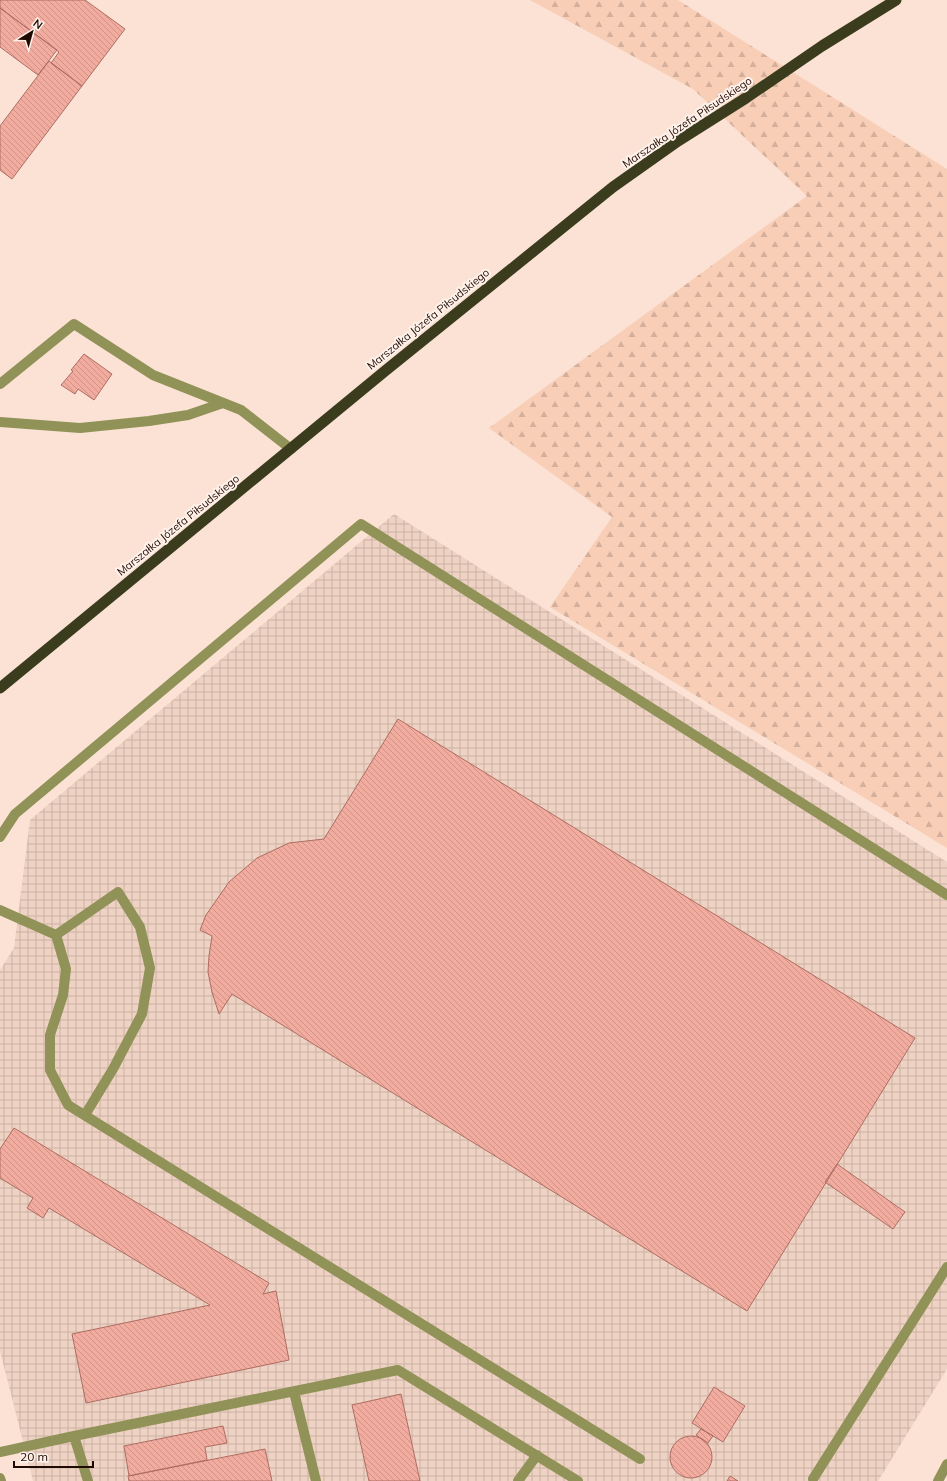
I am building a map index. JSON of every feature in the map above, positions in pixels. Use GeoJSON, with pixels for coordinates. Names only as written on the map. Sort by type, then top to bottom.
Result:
{"type":"FeatureCollection","features":[{"type":"Feature","properties":{"kind":"highway","name":"Marszałka Józefa Piłsudskiego"},"geometry":{"type":"LineString","coordinates":[[0,688],[491,284],[613,187],[678,141],[822,46],[896,0]]}},
{"type":"Feature","properties":{"kind":"lane"},"geometry":{"type":"LineString","coordinates":[[0,384],[74,324],[153,375],[241,410],[291,448]]}},
{"type":"Feature","properties":{"kind":"lane"},"geometry":{"type":"LineString","coordinates":[[0,422],[80,428],[149,421],[188,415],[223,403]]}},
{"type":"Feature","properties":{"kind":"lane"},"geometry":{"type":"LineString","coordinates":[[0,838],[15,814],[361,524],[947,895]]}},
{"type":"Feature","properties":{"kind":"lane"},"geometry":{"type":"LineString","coordinates":[[56,935],[118,892],[140,927],[150,968],[142,1014],[113,1069],[85,1115]]}},
{"type":"Feature","properties":{"kind":"lane"},"geometry":{"type":"LineString","coordinates":[[0,910],[56,935],[66,969],[63,995],[50,1035],[50,1070],[68,1104],[640,1459]]}},
{"type":"Feature","properties":{"kind":"lane"},"geometry":{"type":"LineString","coordinates":[[814,1479],[947,1266]]}},
{"type":"Feature","properties":{"kind":"lane"},"geometry":{"type":"LineString","coordinates":[[0,1452],[398,1370],[578,1481]]}},
{"type":"Feature","properties":{"kind":"lane"},"geometry":{"type":"LineString","coordinates":[[294,1392],[316,1481]]}},
{"type":"Feature","properties":{"kind":"lane"},"geometry":{"type":"LineString","coordinates":[[74,1436],[88,1481]]}},
{"type":"Feature","properties":{"kind":"lane"},"geometry":{"type":"LineString","coordinates":[[518,1481],[537,1455]]}},
{"type":"Feature","properties":{"kind":"lane"},"geometry":{"type":"LineString","coordinates":[[938,1481],[947,1464]]}},
{"type":"Feature","properties":{"kind":"shaded area"},"geometry":{"type":"Polygon","coordinates":[[[394,514],[947,862],[947,1369],[878,1481],[33,1481],[0,1351],[0,970],[14,948],[30,820],[394,514]]]}},
{"type":"Feature","properties":{"kind":"green space"},"geometry":{"type":"Polygon","coordinates":[[[530,0],[678,0],[947,169],[947,848],[550,607],[612,517],[489,428],[807,196],[693,89],[530,0]]]}},
{"type":"Feature","properties":{"kind":"building"},"geometry":{"type":"Polygon","coordinates":[[[0,0],[85,0],[125,29],[82,86],[51,63],[59,52],[0,8],[0,0]]]}},
{"type":"Feature","properties":{"kind":"building"},"geometry":{"type":"Polygon","coordinates":[[[0,8],[57,50],[38,75],[0,47],[0,8]]]}},
{"type":"Feature","properties":{"kind":"building"},"geometry":{"type":"Polygon","coordinates":[[[49,61],[82,86],[12,179],[0,170],[0,126],[49,61]]]}},
{"type":"Feature","properties":{"kind":"building"},"geometry":{"type":"Polygon","coordinates":[[[84,354],[112,374],[94,400],[78,389],[75,394],[61,385],[73,371],[71,370],[84,354]]]}},
{"type":"Feature","properties":{"kind":"building"},"geometry":{"type":"Polygon","coordinates":[[[398,719],[915,1038],[747,1311],[232,994],[219,1014],[208,972],[212,936],[200,930],[206,915],[229,882],[257,858],[289,843],[324,839],[398,719]]]}},
{"type":"Feature","properties":{"kind":"building"},"geometry":{"type":"Polygon","coordinates":[[[14,1128],[269,1283],[263,1294],[276,1291],[289,1360],[86,1403],[72,1334],[210,1305],[49,1208],[43,1218],[27,1208],[33,1198],[0,1178],[0,1149],[14,1128]]]}},
{"type":"Feature","properties":{"kind":"building"},"geometry":{"type":"Polygon","coordinates":[[[837,1164],[905,1212],[893,1229],[825,1182],[837,1164]]]}},
{"type":"Feature","properties":{"kind":"building"},"geometry":{"type":"Polygon","coordinates":[[[714,1387],[745,1406],[723,1442],[692,1423],[714,1387]]]}},
{"type":"Feature","properties":{"kind":"building"},"geometry":{"type":"Polygon","coordinates":[[[401,1394],[420,1481],[369,1481],[352,1405],[401,1394]]]}},
{"type":"Feature","properties":{"kind":"building"},"geometry":{"type":"Polygon","coordinates":[[[223,1426],[227,1443],[205,1447],[207,1460],[129,1476],[124,1446],[223,1426]]]}},
{"type":"Feature","properties":{"kind":"building"},"geometry":{"type":"Polygon","coordinates":[[[701,1429],[713,1436],[708,1443],[696,1435],[701,1429]]]}},
{"type":"Feature","properties":{"kind":"building"},"geometry":{"type":"Polygon","coordinates":[[[687,1436],[695,1436],[703,1439],[709,1445],[712,1457],[709,1469],[703,1475],[695,1478],[687,1478],[679,1475],[673,1469],[670,1461],[670,1453],[673,1445],[679,1439],[687,1436]]]}},
{"type":"Feature","properties":{"kind":"building"},"geometry":{"type":"Polygon","coordinates":[[[265,1449],[272,1481],[129,1481],[128,1476],[265,1449]]]}},
{"type":"Feature","properties":{"kind":"building"},"geometry":{"type":"Polygon","coordinates":[[[730,1476],[738,1481],[727,1481],[730,1476]]]}}]}
